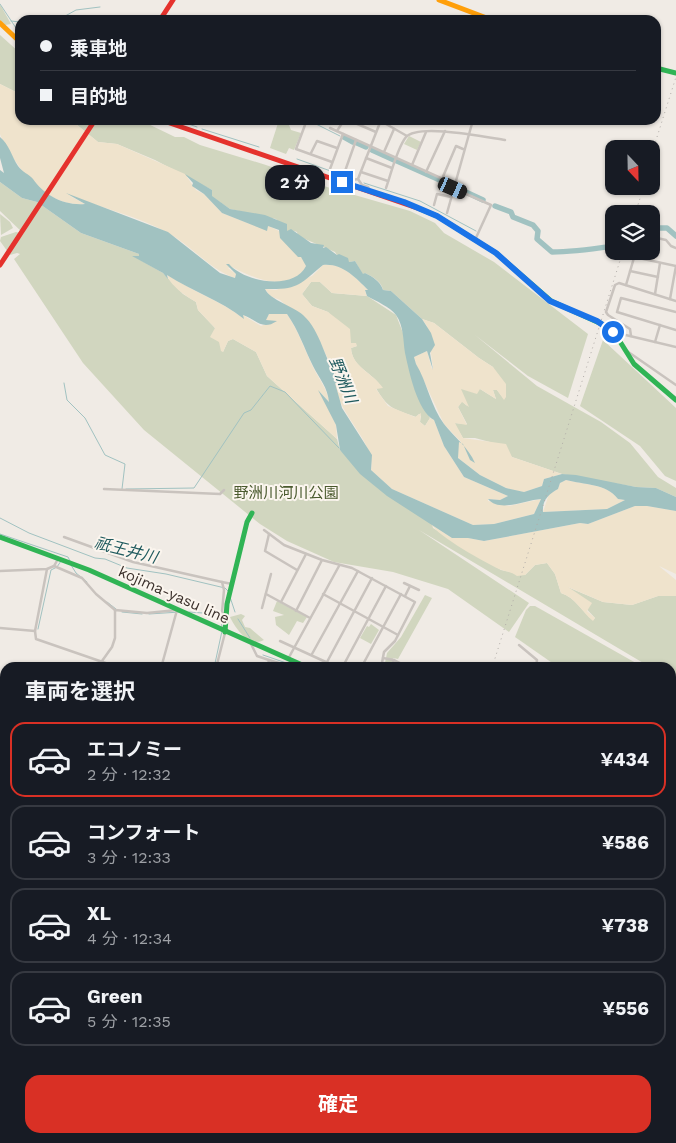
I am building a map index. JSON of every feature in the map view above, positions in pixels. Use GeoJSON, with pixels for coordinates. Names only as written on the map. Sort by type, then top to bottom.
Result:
{"type":"FeatureCollection","features":[{"type":"Feature","properties":{"kind":"main road"},"geometry":{"type":"LineString","coordinates":[[163,15],[173,0]]}},
{"type":"Feature","properties":{"kind":"main road"},"geometry":{"type":"LineString","coordinates":[[439,0],[479,15]]}},
{"type":"Feature","properties":{"kind":"main road"},"geometry":{"type":"LineString","coordinates":[[0,23],[15,37]]}},
{"type":"Feature","properties":{"kind":"main road"},"geometry":{"type":"LineString","coordinates":[[661,69],[676,72]]}},
{"type":"Feature","properties":{"kind":"main road"},"geometry":{"type":"LineString","coordinates":[[1,263],[92,125]]}},
{"type":"Feature","properties":{"kind":"main road"},"geometry":{"type":"LineString","coordinates":[[176,125],[420,207],[504,260],[538,293],[550,301],[597,321],[613,332],[634,364],[676,400]]}},
{"type":"Feature","properties":{"kind":"main road"},"geometry":{"type":"LineString","coordinates":[[225,632],[232,584],[247,522],[252,513]]}},
{"type":"Feature","properties":{"kind":"main road","name":"kojima-yasu line"},"geometry":{"type":"LineString","coordinates":[[0,537],[59,558],[295,662]]}},
{"type":"Feature","properties":{"kind":"street"},"geometry":{"type":"LineString","coordinates":[[304,125],[296,149],[332,162]]}},
{"type":"Feature","properties":{"kind":"street"},"geometry":{"type":"LineString","coordinates":[[337,132],[341,125]]}},
{"type":"Feature","properties":{"kind":"street"},"geometry":{"type":"LineString","coordinates":[[360,125],[376,132]]}},
{"type":"Feature","properties":{"kind":"street"},"geometry":{"type":"LineString","coordinates":[[358,179],[379,125]]}},
{"type":"Feature","properties":{"kind":"street"},"geometry":{"type":"LineString","coordinates":[[388,125],[407,136]]}},
{"type":"Feature","properties":{"kind":"street"},"geometry":{"type":"LineString","coordinates":[[446,213],[471,125]]}},
{"type":"Feature","properties":{"kind":"street"},"geometry":{"type":"LineString","coordinates":[[330,128],[442,179],[491,205],[475,240]]}},
{"type":"Feature","properties":{"kind":"street"},"geometry":{"type":"LineString","coordinates":[[384,152],[394,129]]}},
{"type":"Feature","properties":{"kind":"street"},"geometry":{"type":"LineString","coordinates":[[386,188],[407,136],[420,130],[426,132],[445,131],[505,140]]}},
{"type":"Feature","properties":{"kind":"street"},"geometry":{"type":"LineString","coordinates":[[426,172],[445,131]]}},
{"type":"Feature","properties":{"kind":"street"},"geometry":{"type":"LineString","coordinates":[[412,165],[426,132]]}},
{"type":"Feature","properties":{"kind":"street"},"geometry":{"type":"LineString","coordinates":[[330,169],[343,134]]}},
{"type":"Feature","properties":{"kind":"street"},"geometry":{"type":"LineString","coordinates":[[344,174],[356,140]]}},
{"type":"Feature","properties":{"kind":"street"},"geometry":{"type":"LineString","coordinates":[[311,154],[318,141],[338,148]]}},
{"type":"Feature","properties":{"kind":"street"},"geometry":{"type":"LineString","coordinates":[[442,179],[456,146],[464,149]]}},
{"type":"Feature","properties":{"kind":"street"},"geometry":{"type":"LineString","coordinates":[[366,158],[393,168]]}},
{"type":"Feature","properties":{"kind":"street"},"geometry":{"type":"LineString","coordinates":[[361,172],[388,182]]}},
{"type":"Feature","properties":{"kind":"street"},"geometry":{"type":"LineString","coordinates":[[342,182],[358,179]]}},
{"type":"Feature","properties":{"kind":"street"},"geometry":{"type":"LineString","coordinates":[[358,179],[371,192]]}},
{"type":"Feature","properties":{"kind":"street"},"geometry":{"type":"LineString","coordinates":[[434,205],[437,194],[451,197]]}},
{"type":"Feature","properties":{"kind":"street"},"geometry":{"type":"LineString","coordinates":[[660,239],[666,240],[671,246],[676,248]]}},
{"type":"Feature","properties":{"kind":"street"},"geometry":{"type":"LineString","coordinates":[[626,285],[633,260]]}},
{"type":"Feature","properties":{"kind":"street"},"geometry":{"type":"LineString","coordinates":[[651,260],[676,266],[670,299]]}},
{"type":"Feature","properties":{"kind":"street"},"geometry":{"type":"LineString","coordinates":[[655,294],[660,263]]}},
{"type":"Feature","properties":{"kind":"street"},"geometry":{"type":"LineString","coordinates":[[630,271],[658,277]]}},
{"type":"Feature","properties":{"kind":"street"},"geometry":{"type":"LineString","coordinates":[[631,336],[630,329],[606,312],[615,285],[619,283],[676,300]]}},
{"type":"Feature","properties":{"kind":"street"},"geometry":{"type":"LineString","coordinates":[[676,312],[621,298],[617,312],[676,330]]}},
{"type":"Feature","properties":{"kind":"street"},"geometry":{"type":"LineString","coordinates":[[655,342],[660,325]]}},
{"type":"Feature","properties":{"kind":"street"},"geometry":{"type":"LineString","coordinates":[[613,332],[676,348]]}},
{"type":"Feature","properties":{"kind":"street"},"geometry":{"type":"LineString","coordinates":[[624,349],[676,385]]}},
{"type":"Feature","properties":{"kind":"street"},"geometry":{"type":"LineString","coordinates":[[104,489],[220,494],[224,490]]}},
{"type":"Feature","properties":{"kind":"street"},"geometry":{"type":"LineString","coordinates":[[264,530],[284,545],[338,566],[358,571],[415,602],[398,635],[384,652],[382,662]]}},
{"type":"Feature","properties":{"kind":"street"},"geometry":{"type":"LineString","coordinates":[[269,534],[264,551],[298,570]]}},
{"type":"Feature","properties":{"kind":"street"},"geometry":{"type":"LineString","coordinates":[[64,537],[132,562],[232,584]]}},
{"type":"Feature","properties":{"kind":"street"},"geometry":{"type":"LineString","coordinates":[[281,602],[306,554]]}},
{"type":"Feature","properties":{"kind":"street"},"geometry":{"type":"LineString","coordinates":[[0,571],[47,570],[54,566],[59,558]]}},
{"type":"Feature","properties":{"kind":"street"},"geometry":{"type":"LineString","coordinates":[[296,611],[322,560]]}},
{"type":"Feature","properties":{"kind":"street"},"geometry":{"type":"LineString","coordinates":[[54,566],[82,578],[96,594],[115,610],[130,612],[177,610],[163,662]]}},
{"type":"Feature","properties":{"kind":"street"},"geometry":{"type":"LineString","coordinates":[[288,659],[338,566]]}},
{"type":"Feature","properties":{"kind":"street"},"geometry":{"type":"LineString","coordinates":[[47,570],[35,631],[35,636],[39,641],[100,662],[112,647],[115,638],[115,610]]}},
{"type":"Feature","properties":{"kind":"street"},"geometry":{"type":"LineString","coordinates":[[312,654],[358,571]]}},
{"type":"Feature","properties":{"kind":"street"},"geometry":{"type":"LineString","coordinates":[[262,608],[271,574]]}},
{"type":"Feature","properties":{"kind":"street"},"geometry":{"type":"LineString","coordinates":[[280,641],[327,662],[372,578]]}},
{"type":"Feature","properties":{"kind":"street"},"geometry":{"type":"LineString","coordinates":[[222,582],[224,590],[222,612],[226,616]]}},
{"type":"Feature","properties":{"kind":"street"},"geometry":{"type":"LineString","coordinates":[[404,583],[419,590]]}},
{"type":"Feature","properties":{"kind":"street"},"geometry":{"type":"LineString","coordinates":[[344,662],[386,586]]}},
{"type":"Feature","properties":{"kind":"street"},"geometry":{"type":"LineString","coordinates":[[405,596],[410,586]]}},
{"type":"Feature","properties":{"kind":"street"},"geometry":{"type":"LineString","coordinates":[[266,594],[310,618]]}},
{"type":"Feature","properties":{"kind":"street"},"geometry":{"type":"LineString","coordinates":[[323,594],[398,635]]}},
{"type":"Feature","properties":{"kind":"street"},"geometry":{"type":"LineString","coordinates":[[364,662],[401,594]]}},
{"type":"Feature","properties":{"kind":"street"},"geometry":{"type":"LineString","coordinates":[[0,628],[35,631]]}},
{"type":"Feature","properties":{"kind":"street"},"geometry":{"type":"LineString","coordinates":[[218,662],[225,632]]}},
{"type":"Feature","properties":{"kind":"street"},"geometry":{"type":"LineString","coordinates":[[251,644],[257,656],[276,662]]}},
{"type":"Feature","properties":{"kind":"street"},"geometry":{"type":"LineString","coordinates":[[519,645],[537,660],[537,662]]}},
{"type":"Feature","properties":{"kind":"street"},"geometry":{"type":"LineString","coordinates":[[383,658],[398,662]]}},
{"type":"Feature","properties":{"kind":"green space"},"geometry":{"type":"Polygon","coordinates":[[[0,5],[11,24],[5,25],[0,20],[0,5]]]}},
{"type":"Feature","properties":{"kind":"green space"},"geometry":{"type":"Polygon","coordinates":[[[0,35],[15,48],[15,92],[0,84],[0,35]]]}},
{"type":"Feature","properties":{"kind":"green space"},"geometry":{"type":"Polygon","coordinates":[[[77,125],[150,125],[175,137],[184,137],[200,145],[266,165],[327,187],[410,211],[435,223],[444,233],[494,262],[588,334],[568,398],[528,376],[475,335],[537,386],[601,422],[630,443],[658,477],[676,488],[676,497],[656,488],[636,487],[562,474],[512,457],[501,445],[475,438],[463,438],[454,423],[467,424],[458,407],[462,401],[467,406],[460,389],[480,389],[496,399],[493,390],[497,390],[504,399],[493,367],[434,323],[422,319],[391,291],[383,290],[379,282],[374,278],[365,273],[363,275],[355,261],[349,262],[335,252],[298,236],[297,232],[291,230],[287,232],[276,219],[230,209],[211,196],[212,190],[155,160],[117,144],[98,142],[77,125]]]}},
{"type":"Feature","properties":{"kind":"green space"},"geometry":{"type":"Polygon","coordinates":[[[277,125],[289,125],[291,130],[301,133],[294,150],[289,148],[286,154],[270,148],[277,125]]]}},
{"type":"Feature","properties":{"kind":"green space"},"geometry":{"type":"Polygon","coordinates":[[[409,136],[421,142],[417,150],[404,144],[409,136]]]}},
{"type":"Feature","properties":{"kind":"green space","name":"野洲川河川公園"},"geometry":{"type":"Polygon","coordinates":[[[0,182],[22,198],[37,202],[81,233],[139,254],[140,256],[135,257],[163,273],[183,294],[196,302],[198,310],[215,328],[223,352],[228,341],[233,339],[256,352],[267,376],[337,439],[340,450],[432,524],[433,528],[501,570],[525,575],[535,565],[547,563],[555,574],[561,593],[575,601],[593,620],[595,618],[565,586],[603,602],[632,605],[658,596],[676,596],[676,662],[642,662],[419,530],[529,603],[509,632],[448,589],[393,572],[334,562],[287,541],[260,524],[144,430],[83,363],[14,259],[20,254],[10,255],[0,241],[1,237],[16,232],[24,234],[0,211],[0,182]]]}},
{"type":"Feature","properties":{"kind":"green space"},"geometry":{"type":"Polygon","coordinates":[[[0,214],[10,222],[13,228],[1,235],[0,214]]]}},
{"type":"Feature","properties":{"kind":"green space"},"geometry":{"type":"Polygon","coordinates":[[[311,282],[320,282],[332,293],[367,296],[396,315],[403,333],[414,386],[430,418],[425,426],[420,422],[421,416],[419,414],[416,417],[402,412],[384,400],[376,388],[382,388],[359,365],[352,355],[351,348],[357,346],[351,343],[328,312],[312,306],[302,294],[311,282]]]}},
{"type":"Feature","properties":{"kind":"green space"},"geometry":{"type":"Polygon","coordinates":[[[603,340],[676,408],[676,481],[665,476],[640,446],[580,406],[603,340]]]}},
{"type":"Feature","properties":{"kind":"green space"},"geometry":{"type":"Polygon","coordinates":[[[425,595],[432,598],[398,659],[393,658],[392,662],[385,662],[387,653],[401,637],[425,595]]]}},
{"type":"Feature","properties":{"kind":"green space"},"geometry":{"type":"Polygon","coordinates":[[[277,601],[307,617],[303,623],[297,621],[289,635],[276,625],[275,617],[284,615],[273,611],[277,601]]]}},
{"type":"Feature","properties":{"kind":"green space"},"geometry":{"type":"Polygon","coordinates":[[[530,606],[535,606],[634,662],[551,662],[515,637],[526,610],[530,606]]]}},
{"type":"Feature","properties":{"kind":"green space"},"geometry":{"type":"Polygon","coordinates":[[[241,614],[245,616],[242,620],[245,627],[250,628],[264,640],[258,642],[243,636],[230,617],[241,614]]]}},
{"type":"Feature","properties":{"kind":"green space"},"geometry":{"type":"Polygon","coordinates":[[[371,624],[379,630],[371,644],[360,638],[367,626],[369,627],[371,624]]]}},
{"type":"Feature","properties":{"kind":"sand"},"geometry":{"type":"Polygon","coordinates":[[[0,84],[15,92],[15,125],[77,125],[98,142],[117,144],[185,174],[196,190],[204,194],[222,213],[250,224],[267,225],[279,231],[305,262],[306,266],[300,275],[282,282],[272,282],[250,276],[232,267],[228,268],[236,274],[235,278],[217,269],[177,238],[156,227],[70,196],[85,204],[72,204],[49,195],[29,179],[13,158],[0,134],[0,84]]]}},
{"type":"Feature","properties":{"kind":"sand"},"geometry":{"type":"Polygon","coordinates":[[[323,265],[337,266],[349,272],[369,291],[365,291],[367,296],[332,293],[320,282],[311,282],[302,294],[312,306],[328,312],[350,329],[351,343],[356,343],[357,346],[351,348],[352,355],[359,365],[383,388],[376,389],[388,406],[415,417],[421,413],[420,422],[425,426],[430,418],[434,420],[444,446],[464,477],[508,496],[500,500],[488,499],[488,501],[509,506],[541,499],[534,514],[494,524],[473,525],[392,489],[371,470],[371,459],[368,449],[337,394],[335,382],[345,394],[315,332],[280,300],[270,296],[265,289],[276,290],[312,276],[323,265]]]}},
{"type":"Feature","properties":{"kind":"sand"},"geometry":{"type":"Polygon","coordinates":[[[167,274],[185,286],[261,326],[271,322],[265,320],[269,314],[287,314],[327,393],[330,403],[320,392],[336,425],[337,439],[267,376],[256,352],[233,339],[228,341],[223,352],[221,351],[219,342],[210,337],[215,328],[198,310],[196,302],[174,286],[167,274]]]}},
{"type":"Feature","properties":{"kind":"sand"},"geometry":{"type":"Polygon","coordinates":[[[422,319],[434,323],[493,367],[506,384],[506,397],[504,400],[497,390],[493,390],[496,399],[480,389],[477,394],[461,389],[469,407],[462,402],[458,407],[467,425],[455,423],[463,438],[506,444],[512,457],[562,474],[544,479],[542,486],[524,492],[516,491],[480,475],[458,458],[458,442],[461,442],[444,424],[414,357],[427,351],[433,368],[427,326],[422,319]]]}},
{"type":"Feature","properties":{"kind":"sand"},"geometry":{"type":"Polygon","coordinates":[[[566,480],[601,487],[618,499],[625,500],[607,509],[543,512],[549,494],[558,489],[560,483],[566,480]]]}},
{"type":"Feature","properties":{"kind":"sand"},"geometry":{"type":"Polygon","coordinates":[[[635,506],[676,511],[676,574],[659,566],[676,580],[676,596],[658,596],[632,605],[603,602],[568,587],[592,603],[587,611],[595,618],[593,621],[575,601],[561,593],[555,574],[547,563],[535,565],[525,575],[517,576],[492,566],[462,549],[443,536],[431,524],[452,538],[484,541],[580,523],[588,524],[635,506]]]}},
{"type":"Feature","properties":{"kind":"water"},"geometry":{"type":"Polygon","coordinates":[[[0,137],[6,143],[20,168],[42,190],[54,198],[69,203],[85,204],[66,193],[168,232],[220,273],[235,278],[236,274],[226,264],[246,275],[269,281],[291,279],[300,274],[306,266],[301,257],[298,257],[280,238],[279,230],[268,226],[267,231],[222,213],[204,194],[192,186],[193,183],[185,174],[212,190],[212,196],[230,209],[265,215],[287,224],[287,231],[291,229],[311,243],[324,245],[323,248],[326,247],[337,255],[348,258],[349,262],[355,261],[363,274],[365,273],[376,280],[383,290],[391,291],[422,319],[431,333],[435,345],[430,353],[433,370],[427,351],[414,357],[416,364],[440,417],[461,443],[459,442],[458,458],[480,475],[506,488],[524,492],[542,486],[544,479],[562,474],[636,487],[656,488],[676,497],[676,511],[635,506],[588,524],[580,523],[484,541],[452,538],[387,496],[360,474],[340,450],[336,425],[318,390],[329,402],[327,392],[287,314],[269,314],[266,320],[277,321],[267,325],[260,324],[243,315],[244,319],[225,306],[167,275],[168,279],[163,273],[132,256],[139,256],[139,254],[81,233],[37,202],[22,198],[0,182],[0,170],[4,173],[0,158],[0,137]],[[323,265],[297,285],[265,289],[277,300],[303,315],[314,329],[334,374],[348,394],[349,397],[340,391],[338,384],[335,383],[342,408],[372,455],[371,470],[392,489],[473,525],[494,524],[534,514],[541,499],[513,505],[499,505],[488,499],[500,500],[508,496],[464,477],[444,446],[434,420],[428,415],[418,400],[405,353],[399,319],[387,307],[367,296],[365,290],[368,290],[348,272],[336,266],[323,265]],[[566,480],[560,483],[558,489],[547,498],[543,512],[607,509],[625,500],[618,499],[601,487],[566,480]]]}},
{"type":"Feature","properties":{"kind":"water"},"geometry":{"type":"Polygon","coordinates":[[[464,446],[475,463],[470,460],[464,446]]]}},
{"type":"Feature","properties":{"kind":"waterway"},"geometry":{"type":"LineString","coordinates":[[0,4],[15,26]]}},
{"type":"Feature","properties":{"kind":"waterway"},"geometry":{"type":"LineString","coordinates":[[67,15],[76,10],[100,7]]}},
{"type":"Feature","properties":{"kind":"waterway"},"geometry":{"type":"LineString","coordinates":[[11,21],[15,21]]}},
{"type":"Feature","properties":{"kind":"waterway"},"geometry":{"type":"LineString","coordinates":[[191,125],[197,127]]}},
{"type":"Feature","properties":{"kind":"waterway"},"geometry":{"type":"LineString","coordinates":[[318,125],[340,136]]}},
{"type":"Feature","properties":{"kind":"waterway"},"geometry":{"type":"LineString","coordinates":[[202,129],[259,147]]}},
{"type":"Feature","properties":{"kind":"waterway"},"geometry":{"type":"LineString","coordinates":[[344,137],[353,142]]}},
{"type":"Feature","properties":{"kind":"waterway"},"geometry":{"type":"LineString","coordinates":[[357,143],[366,147]]}},
{"type":"Feature","properties":{"kind":"waterway"},"geometry":{"type":"LineString","coordinates":[[372,150],[394,160]]}},
{"type":"Feature","properties":{"kind":"waterway"},"geometry":{"type":"LineString","coordinates":[[297,159],[353,179]]}},
{"type":"Feature","properties":{"kind":"waterway"},"geometry":{"type":"LineString","coordinates":[[397,161],[451,185]]}},
{"type":"Feature","properties":{"kind":"waterway"},"geometry":{"type":"LineString","coordinates":[[364,183],[420,201],[476,231]]}},
{"type":"Feature","properties":{"kind":"waterway"},"geometry":{"type":"LineString","coordinates":[[455,187],[483,200]]}},
{"type":"Feature","properties":{"kind":"waterway"},"geometry":{"type":"LineString","coordinates":[[495,206],[511,212],[513,217],[533,225],[538,231],[537,239],[552,252],[605,247]]}},
{"type":"Feature","properties":{"kind":"waterway"},"geometry":{"type":"LineString","coordinates":[[660,228],[667,228],[676,236]]}},
{"type":"Feature","properties":{"kind":"waterway"},"geometry":{"type":"LineString","coordinates":[[64,383],[67,400],[85,418],[105,455],[125,464],[122,489]]}},
{"type":"Feature","properties":{"kind":"waterway"},"geometry":{"type":"LineString","coordinates":[[126,489],[194,488],[244,413],[251,410],[270,386],[285,392],[339,448]]}},
{"type":"Feature","properties":{"kind":"waterway","name":"祇王井川"},"geometry":{"type":"LineString","coordinates":[[0,518],[29,533],[95,558],[105,559],[127,568],[166,574],[225,588],[228,591]]}},
{"type":"Feature","properties":{"kind":"waterway"},"geometry":{"type":"LineString","coordinates":[[0,534],[68,557],[70,561]]}},
{"type":"Feature","properties":{"kind":"waterway"},"geometry":{"type":"LineString","coordinates":[[38,629],[51,570],[57,567],[61,561]]}},
{"type":"Feature","properties":{"kind":"waterway"},"geometry":{"type":"LineString","coordinates":[[71,565],[76,573],[87,582]]}},
{"type":"Feature","properties":{"kind":"waterway","name":"祇王井川"},"geometry":{"type":"LineString","coordinates":[[230,597],[235,612]]}},
{"type":"Feature","properties":{"kind":"waterway"},"geometry":{"type":"LineString","coordinates":[[107,602],[116,609]]}},
{"type":"Feature","properties":{"kind":"waterway"},"geometry":{"type":"LineString","coordinates":[[122,612],[142,614]]}},
{"type":"Feature","properties":{"kind":"waterway"},"geometry":{"type":"LineString","coordinates":[[149,614],[180,612]]}},
{"type":"Feature","properties":{"kind":"waterway"},"geometry":{"type":"LineString","coordinates":[[189,612],[203,613],[221,619],[222,627]]}},
{"type":"Feature","properties":{"kind":"waterway","name":"祇王井川"},"geometry":{"type":"LineString","coordinates":[[238,619],[250,638]]}},
{"type":"Feature","properties":{"kind":"waterway"},"geometry":{"type":"LineString","coordinates":[[215,662],[222,631]]}},
{"type":"Feature","properties":{"kind":"waterway","name":"祇王井川"},"geometry":{"type":"LineString","coordinates":[[263,655],[283,662]]}},
{"type":"Feature","properties":{"kind":"railway"},"geometry":{"type":"LineString","coordinates":[[661,124],[676,77]]}},
{"type":"Feature","properties":{"kind":"railway"},"geometry":{"type":"LineString","coordinates":[[656,140],[661,125]]}},
{"type":"Feature","properties":{"kind":"railway"},"geometry":{"type":"LineString","coordinates":[[638,205],[641,195]]}},
{"type":"Feature","properties":{"kind":"railway"},"geometry":{"type":"LineString","coordinates":[[494,662],[620,260]]}},
{"type":"Feature","properties":{"kind":"traffic: fast"},"geometry":{"type":"LineString","coordinates":[[661,69],[676,73]]}},
{"type":"Feature","properties":{"kind":"traffic: fast"},"geometry":{"type":"LineString","coordinates":[[420,209],[437,216],[496,253],[551,301],[606,326],[619,340],[634,364],[676,400]]}},
{"type":"Feature","properties":{"kind":"traffic: fast"},"geometry":{"type":"LineString","coordinates":[[225,632],[227,604],[247,522],[252,513]]}},
{"type":"Feature","properties":{"kind":"traffic: fast"},"geometry":{"type":"LineString","coordinates":[[0,537],[89,570],[296,662]]}},
{"type":"Feature","properties":{"kind":"traffic: slow"},"geometry":{"type":"LineString","coordinates":[[439,0],[479,15]]}},
{"type":"Feature","properties":{"kind":"traffic: slow"},"geometry":{"type":"LineString","coordinates":[[0,23],[15,37]]}},
{"type":"Feature","properties":{"kind":"traffic: jam"},"geometry":{"type":"LineString","coordinates":[[163,15],[173,0]]}},
{"type":"Feature","properties":{"kind":"traffic: jam"},"geometry":{"type":"LineString","coordinates":[[0,265],[92,125]]}},
{"type":"Feature","properties":{"kind":"traffic: jam"},"geometry":{"type":"LineString","coordinates":[[176,125],[420,209]]}},
{"type":"Feature","properties":{"kind":"route"},"geometry":{"type":"LineString","coordinates":[[342,182],[420,207],[437,216],[496,253],[538,293],[550,301],[597,321],[613,332]]}},
{"type":"Feature","properties":{"kind":"water label","name":"野洲川"},"geometry":{"type":"Point","coordinates":[343,380]}}]}
